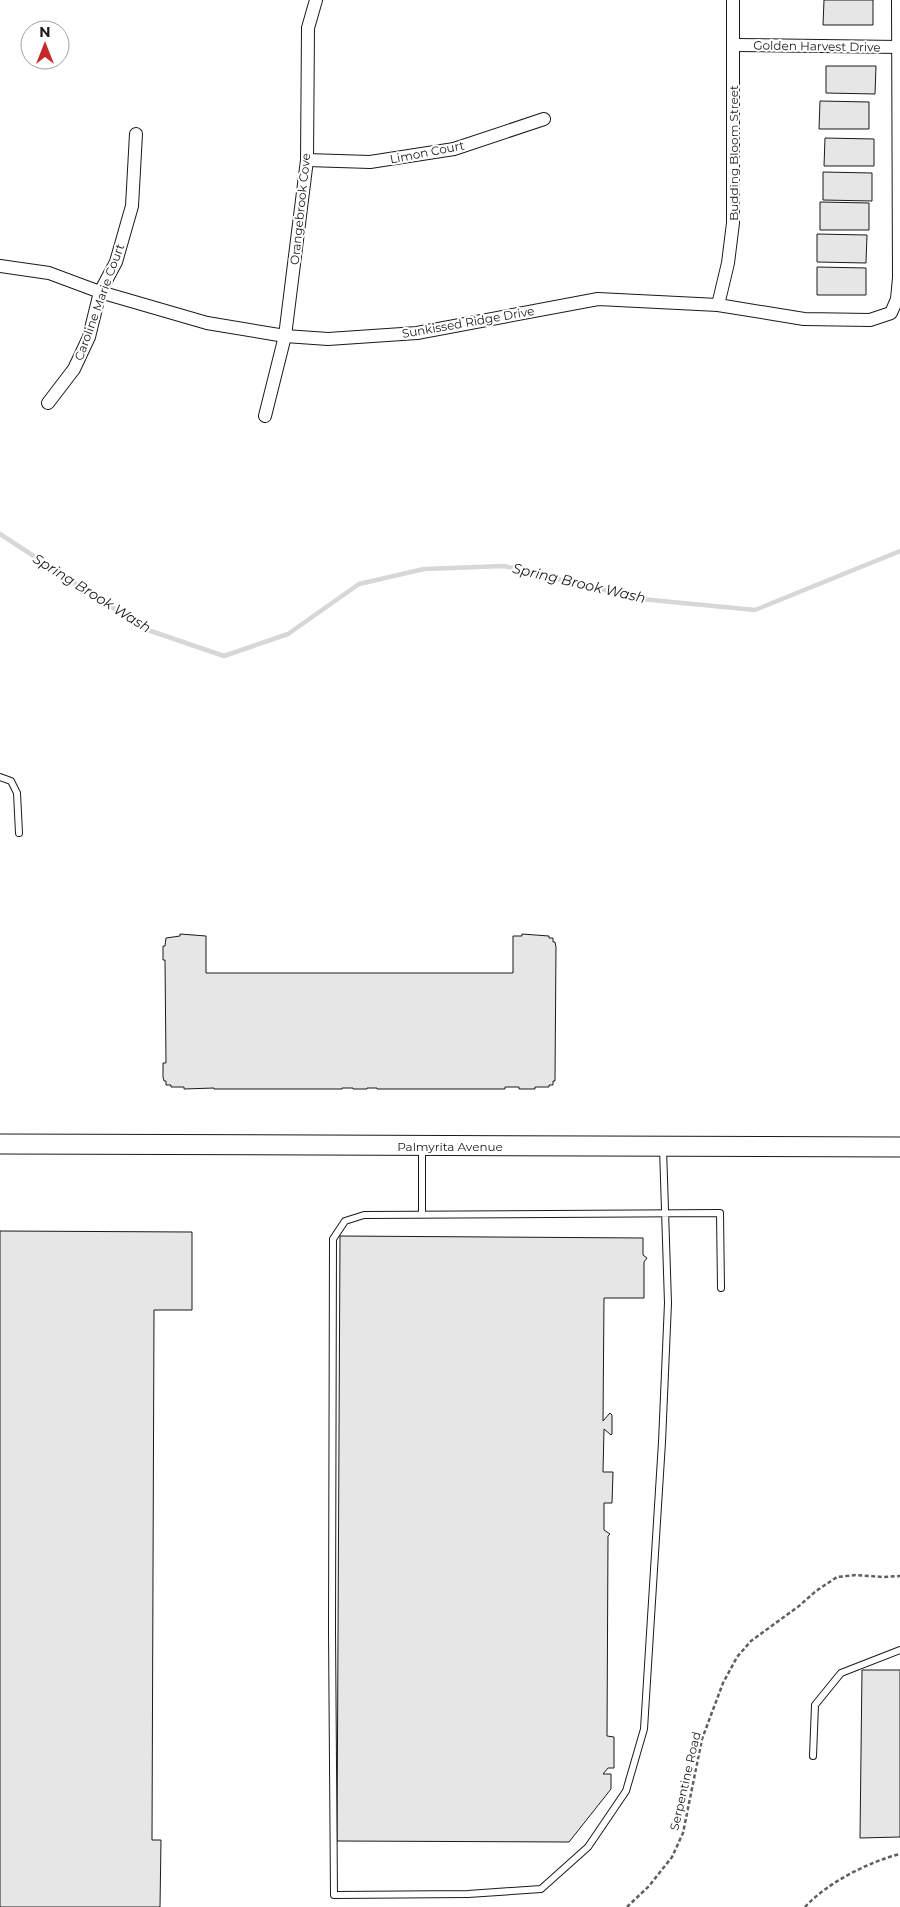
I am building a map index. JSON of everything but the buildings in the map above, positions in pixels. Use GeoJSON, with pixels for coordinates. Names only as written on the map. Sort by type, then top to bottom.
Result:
{"type":"FeatureCollection","features":[{"type":"Feature","properties":{"kind":"street","name":"Orangebrook Cove"},"geometry":{"type":"LineString","coordinates":[[265,416],[285,336],[307,160],[308,28],[316,0]]}},
{"type":"Feature","properties":{"kind":"street","name":"Budding Bloom Street"},"geometry":{"type":"LineString","coordinates":[[718,305],[728,263],[733,222],[733,0]]}},
{"type":"Feature","properties":{"kind":"street"},"geometry":{"type":"LineString","coordinates":[[898,0],[900,218]]}},
{"type":"Feature","properties":{"kind":"street","name":"Golden Harvest Drive"},"geometry":{"type":"LineString","coordinates":[[734,46],[899,47]]}},
{"type":"Feature","properties":{"kind":"street","name":"Limon Court"},"geometry":{"type":"LineString","coordinates":[[307,160],[370,162],[454,149],[544,119]]}},
{"type":"Feature","properties":{"kind":"street","name":"Caroline Marie Court"},"geometry":{"type":"LineString","coordinates":[[48,403],[74,369],[89,337],[100,292],[116,262],[132,206],[136,134]]}},
{"type":"Feature","properties":{"kind":"street","name":"Sunkissed Ridge Drive"},"geometry":{"type":"LineString","coordinates":[[0,266],[49,273],[100,292],[208,323],[285,336],[328,339],[417,333],[598,299],[718,305],[804,320],[870,320],[892,312],[897,299],[900,218]]}},
{"type":"Feature","properties":{"kind":"street","name":"Palmyrita Avenue"},"geometry":{"type":"LineString","coordinates":[[0,1144],[900,1147]]}},
{"type":"Feature","properties":{"kind":"lane"},"geometry":{"type":"LineString","coordinates":[[0,777],[10,781],[17,793],[20,833]]}},
{"type":"Feature","properties":{"kind":"lane"},"geometry":{"type":"LineString","coordinates":[[422,1146],[422,1214]]}},
{"type":"Feature","properties":{"kind":"lane"},"geometry":{"type":"LineString","coordinates":[[662,1147],[666,1212],[668,1303],[662,1442],[644,1729],[626,1791],[588,1846],[541,1889],[468,1894],[334,1895],[332,1630],[333,1239],[345,1221],[364,1215],[666,1212],[720,1213],[720,1288]]}},
{"type":"Feature","properties":{"kind":"lane"},"geometry":{"type":"LineString","coordinates":[[813,1756],[815,1705],[841,1673],[900,1650]]}},
{"type":"Feature","properties":{"kind":"path","name":"Serpentine Road"},"geometry":{"type":"LineString","coordinates":[[627,1907],[649,1886],[672,1858],[683,1833],[702,1739],[723,1684],[737,1657],[751,1641],[837,1577],[856,1575],[900,1576]]}},
{"type":"Feature","properties":{"kind":"path"},"geometry":{"type":"LineString","coordinates":[[805,1907],[811,1900],[860,1869],[900,1854]]}},
{"type":"Feature","properties":{"kind":"waterway","name":"Spring Brook Wash"},"geometry":{"type":"LineString","coordinates":[[0,534],[145,629],[224,656],[288,634],[359,584],[424,569],[504,566],[641,599],[755,610],[900,551]]}}]}
